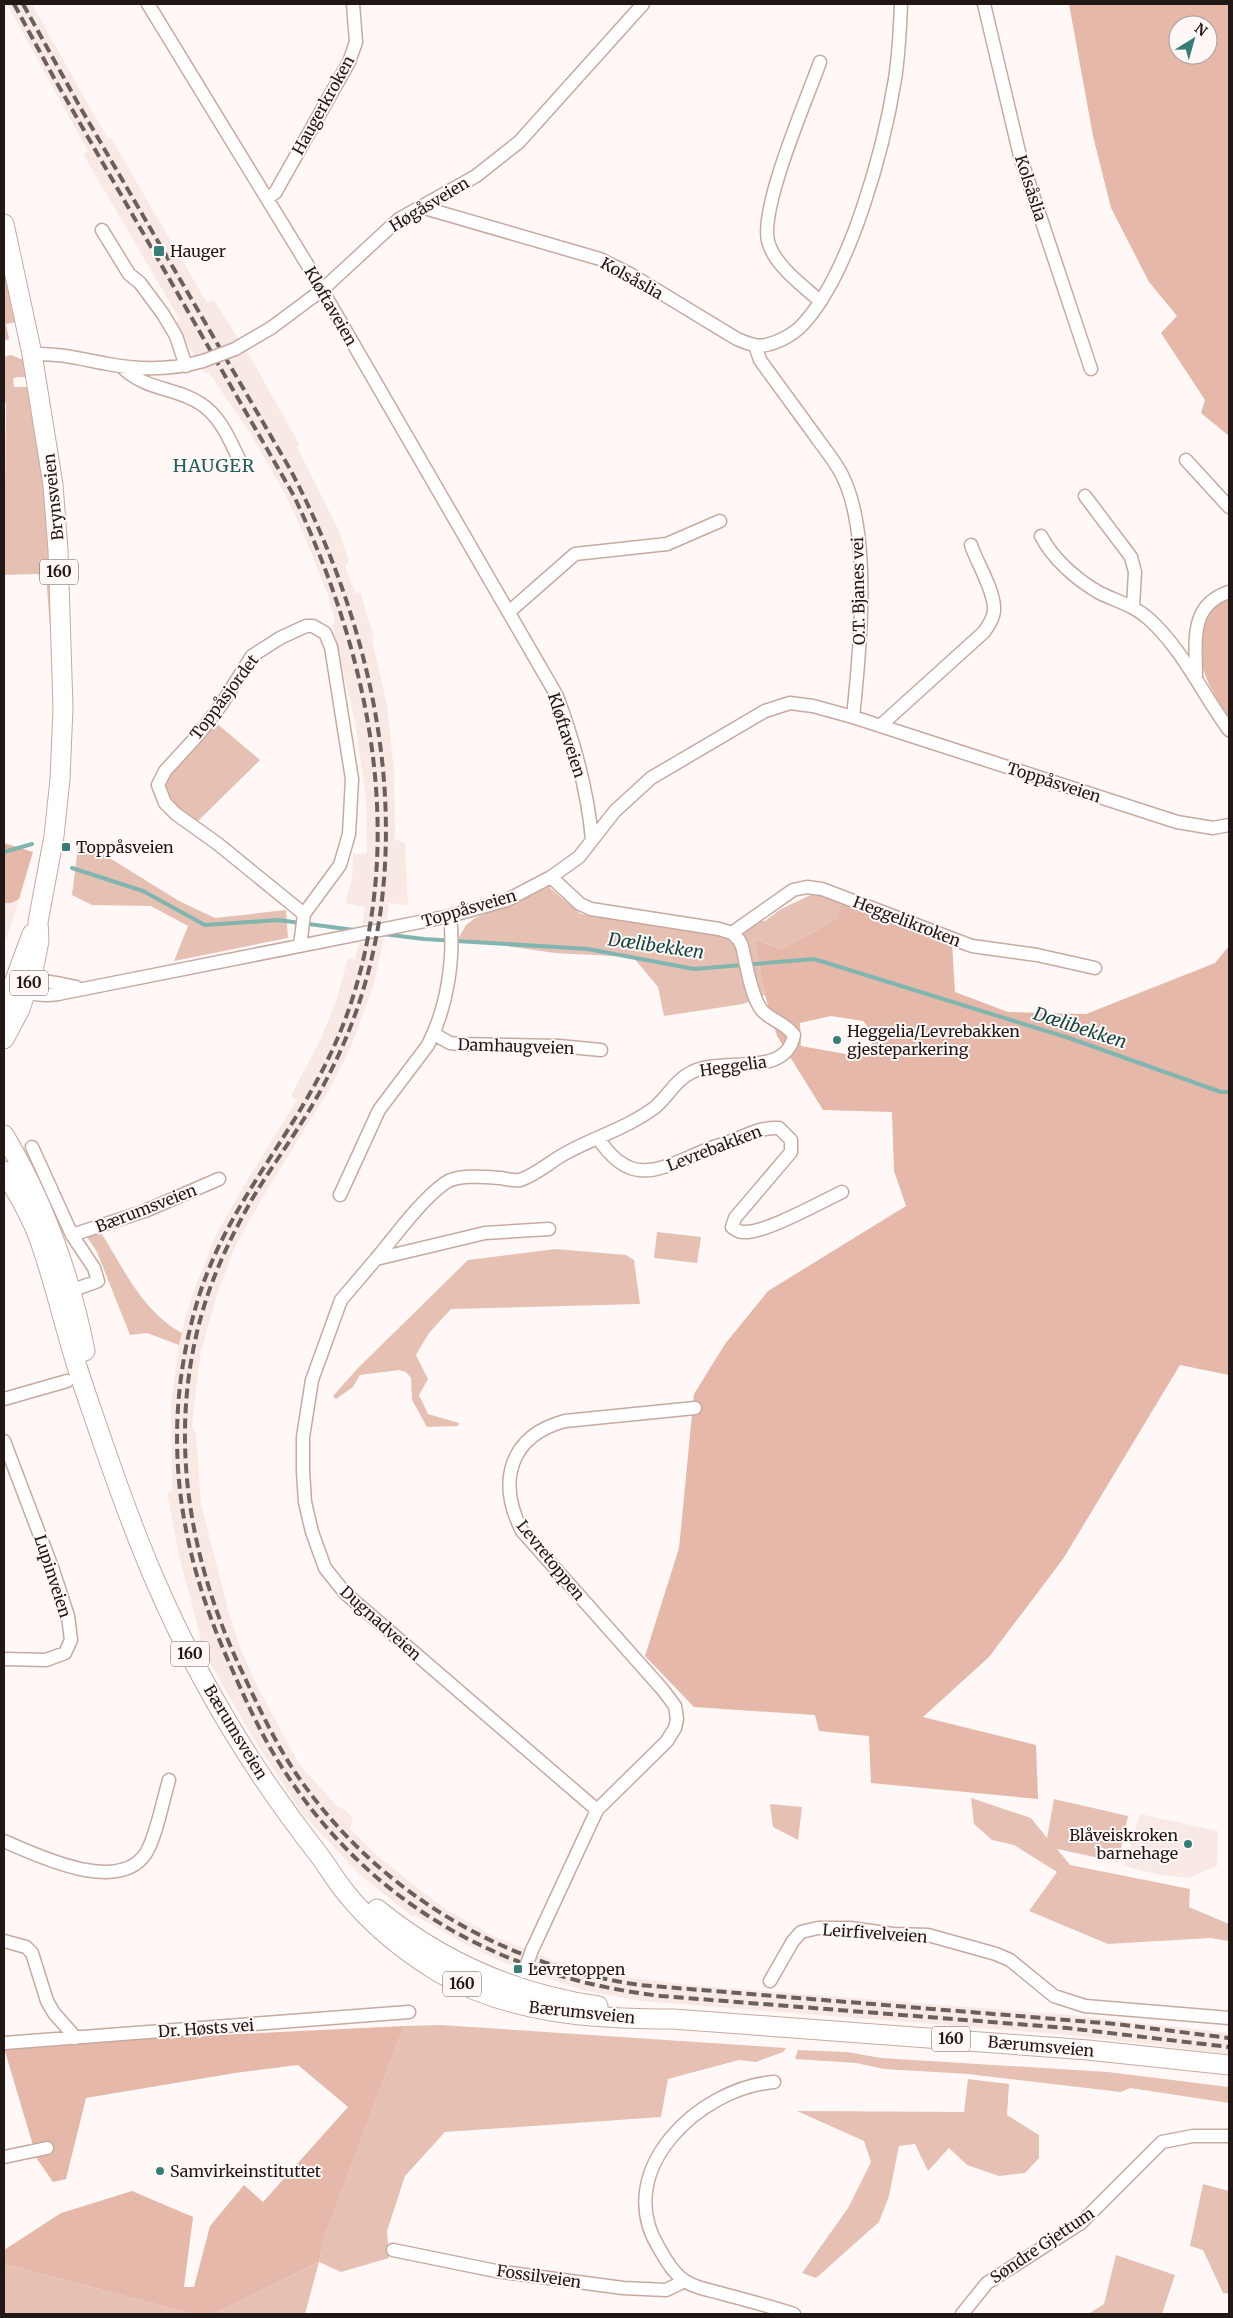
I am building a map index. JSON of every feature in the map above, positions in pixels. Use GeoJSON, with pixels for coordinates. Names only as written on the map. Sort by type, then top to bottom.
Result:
{"type":"FeatureCollection","features":[{"type":"Feature","properties":{"kind":"main road","name":"Brynsveien"},"geometry":{"type":"LineString","coordinates":[[4,224],[32,354],[53,486],[58,550],[62,682],[60,779],[53,844],[38,922],[30,938],[20,1009],[4,1040]]}},
{"type":"Feature","properties":{"kind":"main road","name":"Brynsveien"},"geometry":{"type":"LineString","coordinates":[[4,1010],[23,984]]}},
{"type":"Feature","properties":{"kind":"main road","name":"Bærumsveien"},"geometry":{"type":"LineString","coordinates":[[4,1136],[48,1224],[60,1253],[64,1294]]}},
{"type":"Feature","properties":{"kind":"main road","name":"Bærumsveien"},"geometry":{"type":"LineString","coordinates":[[4,1170],[24,1205],[41,1242],[83,1342],[95,1416],[140,1544],[195,1664],[236,1736],[345,1892],[359,1907],[412,1954],[457,1982],[520,1988],[574,2015],[630,2019],[673,2019],[1088,2050],[1229,2065]]}},
{"type":"Feature","properties":{"kind":"street","name":"Kløftaveien"},"geometry":{"type":"LineString","coordinates":[[148,4],[322,290],[510,611],[557,696],[566,721],[586,799],[592,840]]}},
{"type":"Feature","properties":{"kind":"street","name":"Haugerkroken"},"geometry":{"type":"LineString","coordinates":[[267,198],[274,192],[349,62],[356,42],[353,4]]}},
{"type":"Feature","properties":{"kind":"street","name":"Høgåsveien"},"geometry":{"type":"LineString","coordinates":[[32,354],[59,353],[122,367],[155,369],[186,366],[235,348],[271,328],[322,290],[390,226],[476,176],[519,142],[643,4]]}},
{"type":"Feature","properties":{"kind":"street"},"geometry":{"type":"LineString","coordinates":[[755,345],[766,345],[793,333],[804,324],[820,301],[853,232],[874,168],[894,82],[901,4]]}},
{"type":"Feature","properties":{"kind":"street","name":"Kolsåslia"},"geometry":{"type":"LineString","coordinates":[[984,4],[1020,156],[1091,369]]}},
{"type":"Feature","properties":{"kind":"street"},"geometry":{"type":"LineString","coordinates":[[820,62],[793,134],[774,194],[767,229],[768,241],[783,266],[820,301]]}},
{"type":"Feature","properties":{"kind":"street","name":"Kolsåslia"},"geometry":{"type":"LineString","coordinates":[[421,207],[600,259],[630,274],[722,332],[755,345]]}},
{"type":"Feature","properties":{"kind":"street"},"geometry":{"type":"LineString","coordinates":[[102,230],[130,274],[163,314],[176,336],[186,366]]}},
{"type":"Feature","properties":{"kind":"street","name":"O.T. Bjanes vei"},"geometry":{"type":"LineString","coordinates":[[755,345],[760,360],[842,475],[851,502],[859,539],[861,575],[858,672],[853,717]]}},
{"type":"Feature","properties":{"kind":"street","name":"Høgåsveien"},"geometry":{"type":"LineString","coordinates":[[122,367],[134,378],[203,405],[225,431],[240,461]]}},
{"type":"Feature","properties":{"kind":"street"},"geometry":{"type":"LineString","coordinates":[[1186,460],[1229,506]]}},
{"type":"Feature","properties":{"kind":"street"},"geometry":{"type":"LineString","coordinates":[[1085,496],[1131,557],[1135,572],[1133,606]]}},
{"type":"Feature","properties":{"kind":"street"},"geometry":{"type":"LineString","coordinates":[[510,611],[575,554],[667,544],[720,521]]}},
{"type":"Feature","properties":{"kind":"street"},"geometry":{"type":"LineString","coordinates":[[1042,536],[1047,547],[1074,574],[1097,591],[1133,606],[1148,619],[1171,643],[1196,676],[1229,730]]}},
{"type":"Feature","properties":{"kind":"street"},"geometry":{"type":"LineString","coordinates":[[880,726],[984,632],[992,619],[995,608],[971,544]]}},
{"type":"Feature","properties":{"kind":"street"},"geometry":{"type":"LineString","coordinates":[[1196,676],[1199,617],[1205,605],[1217,596],[1229,592]]}},
{"type":"Feature","properties":{"kind":"street","name":"Toppåsjordet"},"geometry":{"type":"LineString","coordinates":[[300,946],[304,914],[340,865],[349,834],[352,805],[352,779],[348,748],[331,647],[325,633],[313,626],[299,628],[252,656],[221,705],[198,735],[164,771],[158,786],[165,804],[176,814],[252,870],[304,914]]}},
{"type":"Feature","properties":{"kind":"street","name":"Toppåsveien"},"geometry":{"type":"LineString","coordinates":[[23,984],[46,996],[450,916],[507,900],[551,877],[579,857],[615,811],[651,778],[765,711],[790,703],[813,706],[853,717],[1177,822],[1214,828],[1229,825]]}},
{"type":"Feature","properties":{"kind":"street"},"geometry":{"type":"LineString","coordinates":[[551,877],[580,904],[591,908],[690,923],[735,936]]}},
{"type":"Feature","properties":{"kind":"street","name":"Heggelikroken"},"geometry":{"type":"LineString","coordinates":[[735,936],[793,890],[807,887],[822,888],[972,946],[1037,955],[1095,968]]}},
{"type":"Feature","properties":{"kind":"street","name":"Damhaugveien"},"geometry":{"type":"LineString","coordinates":[[340,1195],[379,1110],[428,1045],[434,1034],[442,1008],[451,956],[450,916]]}},
{"type":"Feature","properties":{"kind":"street","name":"Heggelia"},"geometry":{"type":"LineString","coordinates":[[376,1259],[419,1208],[445,1183],[462,1178],[518,1180],[567,1153],[642,1117],[658,1105],[679,1080],[692,1071],[711,1066],[775,1060],[787,1053],[792,1045],[794,1035],[780,1021],[768,1016],[756,1002],[735,936]]}},
{"type":"Feature","properties":{"kind":"street","name":"Damhaugveien"},"geometry":{"type":"LineString","coordinates":[[434,1034],[450,1044],[559,1046],[601,1050]]}},
{"type":"Feature","properties":{"kind":"street","name":"Levrebakken"},"geometry":{"type":"LineString","coordinates":[[598,1138],[608,1153],[619,1163],[627,1167],[647,1170],[671,1166],[758,1130],[779,1128],[791,1140],[791,1152],[735,1218],[732,1227],[743,1232],[754,1231],[842,1192]]}},
{"type":"Feature","properties":{"kind":"street","name":"Bærumsveien"},"geometry":{"type":"LineString","coordinates":[[32,1147],[72,1235],[94,1268],[98,1281],[64,1294]]}},
{"type":"Feature","properties":{"kind":"street","name":"Bærumsveien"},"geometry":{"type":"LineString","coordinates":[[72,1235],[145,1211],[219,1179]]}},
{"type":"Feature","properties":{"kind":"street"},"geometry":{"type":"LineString","coordinates":[[376,1259],[484,1233],[549,1229]]}},
{"type":"Feature","properties":{"kind":"street","name":"Dugnadveien"},"geometry":{"type":"LineString","coordinates":[[376,1259],[341,1300],[320,1354],[312,1380],[307,1409],[303,1437],[305,1502],[312,1532],[325,1568],[345,1593],[597,1810]]}},
{"type":"Feature","properties":{"kind":"street"},"geometry":{"type":"LineString","coordinates":[[4,1398],[67,1381]]}},
{"type":"Feature","properties":{"kind":"street","name":"Levretoppen"},"geometry":{"type":"LineString","coordinates":[[520,1988],[532,1950],[597,1810],[667,1741],[677,1719],[674,1706],[663,1690],[522,1531],[513,1513],[509,1493],[513,1462],[519,1450],[548,1425],[565,1421],[695,1408]]}},
{"type":"Feature","properties":{"kind":"street","name":"Lupinveien"},"geometry":{"type":"LineString","coordinates":[[4,1441],[9,1470],[53,1570],[68,1616],[71,1640],[65,1654],[46,1660],[4,1659]]}},
{"type":"Feature","properties":{"kind":"street"},"geometry":{"type":"LineString","coordinates":[[4,1842],[77,1868],[99,1872],[121,1872],[135,1866],[146,1853],[169,1780]]}},
{"type":"Feature","properties":{"kind":"street","name":"Leirfivelveien"},"geometry":{"type":"LineString","coordinates":[[770,1981],[793,1941],[801,1932],[818,1928],[850,1928],[893,1934],[928,1934],[1010,1960],[1054,1996],[1068,2002],[1085,2006],[1229,2018]]}},
{"type":"Feature","properties":{"kind":"street"},"geometry":{"type":"LineString","coordinates":[[4,1941],[26,1947],[32,1953],[47,2001],[54,2013],[76,2038]]}},
{"type":"Feature","properties":{"kind":"street","name":"Dr. Høsts vei"},"geometry":{"type":"LineString","coordinates":[[4,2043],[408,2012]]}},
{"type":"Feature","properties":{"kind":"street"},"geometry":{"type":"LineString","coordinates":[[774,2082],[757,2084],[734,2091],[710,2103],[683,2122],[658,2157],[649,2178],[646,2200],[647,2222],[653,2240],[668,2264],[685,2281],[700,2288],[794,2314]]}},
{"type":"Feature","properties":{"kind":"street","name":"Søndre Gjettum"},"geometry":{"type":"LineString","coordinates":[[962,2314],[987,2283],[1081,2223],[1162,2142],[1193,2136],[1229,2136]]}},
{"type":"Feature","properties":{"kind":"street"},"geometry":{"type":"LineString","coordinates":[[4,2157],[47,2148]]}},
{"type":"Feature","properties":{"kind":"street","name":"Fossilveien"},"geometry":{"type":"LineString","coordinates":[[393,2250],[496,2270],[623,2288],[666,2290],[685,2281]]}},
{"type":"Feature","properties":{"kind":"shaded area"},"geometry":{"type":"Polygon","coordinates":[[[7,4],[32,4],[108,139],[111,138],[207,303],[214,300],[249,355],[300,445],[297,447],[339,531],[349,562],[345,566],[356,594],[360,592],[374,637],[372,639],[387,705],[394,770],[395,839],[405,843],[408,905],[389,903],[387,919],[362,925],[365,907],[345,903],[352,880],[353,854],[365,854],[367,852],[366,799],[355,722],[332,625],[335,621],[328,595],[302,530],[285,494],[250,433],[209,373],[205,374],[175,323],[180,320],[83,154],[88,151],[7,4]]]}},
{"type":"Feature","properties":{"kind":"shaded area"},"geometry":{"type":"Polygon","coordinates":[[[1069,4],[1229,4],[1229,436],[1201,413],[1205,400],[1161,333],[1177,316],[1149,282],[1111,208],[1093,136],[1069,4]]]}},
{"type":"Feature","properties":{"kind":"shaded area"},"geometry":{"type":"Polygon","coordinates":[[[4,262],[17,322],[6,324],[9,339],[4,341],[4,262]]]}},
{"type":"Feature","properties":{"kind":"shaded area"},"geometry":{"type":"Polygon","coordinates":[[[11,355],[26,361],[26,377],[13,379],[14,387],[31,387],[47,508],[53,666],[46,576],[36,574],[4,575],[6,403],[4,402],[4,357],[11,355]]]}},
{"type":"Feature","properties":{"kind":"shaded area"},"geometry":{"type":"Polygon","coordinates":[[[1229,599],[1229,717],[1206,677],[1201,654],[1201,641],[1207,609],[1220,600],[1229,599]]]}},
{"type":"Feature","properties":{"kind":"shaded area"},"geometry":{"type":"Polygon","coordinates":[[[215,722],[260,760],[196,823],[175,809],[163,794],[166,777],[215,722]]]}},
{"type":"Feature","properties":{"kind":"shaded area"},"geometry":{"type":"Polygon","coordinates":[[[79,839],[179,901],[215,918],[286,910],[288,938],[174,961],[188,926],[151,906],[92,905],[72,895],[79,839]]]}},
{"type":"Feature","properties":{"kind":"shaded area"},"geometry":{"type":"Polygon","coordinates":[[[4,843],[33,852],[19,899],[11,903],[4,903],[4,843]]]}},
{"type":"Feature","properties":{"kind":"shaded area"},"geometry":{"type":"Polygon","coordinates":[[[549,887],[581,914],[744,934],[758,920],[765,921],[781,909],[817,892],[843,896],[836,919],[782,949],[754,939],[765,995],[743,1004],[664,1016],[658,987],[633,957],[555,953],[458,939],[466,925],[475,918],[549,887]]]}},
{"type":"Feature","properties":{"kind":"shaded area"},"geometry":{"type":"Polygon","coordinates":[[[843,896],[952,943],[955,992],[1008,1012],[1086,1014],[1215,963],[1229,946],[1229,1375],[1180,1365],[1063,1559],[989,1657],[923,1717],[1036,1745],[1038,1799],[871,1783],[869,1736],[819,1731],[815,1715],[694,1707],[645,1656],[679,1548],[694,1394],[725,1344],[768,1291],[906,1206],[894,1171],[892,1112],[823,1110],[777,1036],[765,995],[754,939],[782,949],[836,919],[843,896]],[[831,1016],[800,1023],[801,1046],[862,1057],[870,1050],[874,1034],[863,1021],[831,1016]]]}},
{"type":"Feature","properties":{"kind":"shaded area"},"geometry":{"type":"Polygon","coordinates":[[[19,899],[4,946],[4,903],[11,903],[19,899]]]}},
{"type":"Feature","properties":{"kind":"shaded area"},"geometry":{"type":"Polygon","coordinates":[[[384,938],[374,984],[350,1049],[329,1090],[261,1200],[234,1249],[217,1295],[201,1351],[194,1406],[192,1427],[196,1434],[201,1504],[228,1609],[239,1645],[256,1684],[299,1764],[338,1807],[353,1818],[350,1829],[379,1857],[424,1893],[447,1910],[491,1935],[554,1961],[617,1976],[689,1985],[1070,2015],[1229,2033],[1229,2054],[1070,2035],[642,2001],[582,1990],[505,1963],[461,1942],[415,1915],[413,1917],[359,1874],[301,1812],[255,1741],[198,1642],[201,1639],[179,1556],[167,1493],[172,1492],[171,1403],[179,1345],[185,1319],[194,1290],[215,1237],[243,1187],[297,1100],[291,1096],[322,1036],[337,998],[348,958],[355,959],[359,943],[384,938]]]}},
{"type":"Feature","properties":{"kind":"shaded area"},"geometry":{"type":"Polygon","coordinates":[[[100,1231],[145,1301],[168,1324],[182,1333],[179,1345],[147,1333],[130,1335],[97,1252],[85,1234],[100,1231]]]}},
{"type":"Feature","properties":{"kind":"shaded area"},"geometry":{"type":"Polygon","coordinates":[[[657,1232],[701,1237],[697,1263],[654,1258],[657,1232]]]}},
{"type":"Feature","properties":{"kind":"shaded area"},"geometry":{"type":"Polygon","coordinates":[[[555,1249],[626,1255],[634,1260],[640,1304],[451,1309],[429,1333],[416,1355],[428,1379],[419,1395],[428,1414],[459,1423],[458,1426],[427,1427],[412,1400],[411,1378],[406,1372],[399,1370],[360,1375],[353,1387],[336,1399],[333,1396],[358,1368],[468,1260],[555,1249]]]}},
{"type":"Feature","properties":{"kind":"shaded area"},"geometry":{"type":"Polygon","coordinates":[[[971,1798],[1031,1818],[1047,1838],[1054,1799],[1128,1816],[1118,1862],[1057,1849],[1070,1865],[1190,1889],[1189,1907],[1229,1924],[1229,1941],[1210,1938],[1108,1944],[1029,1911],[1057,1872],[1014,1845],[992,1840],[974,1824],[971,1798]]]}},
{"type":"Feature","properties":{"kind":"shaded area"},"geometry":{"type":"Polygon","coordinates":[[[770,1804],[802,1807],[798,1840],[773,1827],[770,1804]]]}},
{"type":"Feature","properties":{"kind":"shaded area"},"geometry":{"type":"Polygon","coordinates":[[[1140,1814],[1218,1831],[1217,1866],[1188,1878],[1160,1875],[1124,1866],[1140,1814]]]}},
{"type":"Feature","properties":{"kind":"shaded area"},"geometry":{"type":"Polygon","coordinates":[[[441,2025],[786,2048],[783,2052],[756,2062],[739,2060],[668,2079],[661,2117],[445,2132],[405,2176],[387,2231],[389,2258],[341,2272],[319,2262],[326,2233],[404,2026],[441,2025]]]}},
{"type":"Feature","properties":{"kind":"shaded area"},"geometry":{"type":"Polygon","coordinates":[[[404,2026],[326,2233],[319,2262],[213,2314],[193,2314],[4,2264],[4,2250],[61,2213],[132,2191],[193,2217],[184,2287],[194,2287],[210,2226],[244,2185],[263,2202],[348,2107],[298,2065],[235,2073],[86,2098],[66,2179],[53,2182],[37,2159],[4,2048],[76,2042],[404,2026]]]}},
{"type":"Feature","properties":{"kind":"shaded area"},"geometry":{"type":"Polygon","coordinates":[[[798,2050],[847,2052],[881,2058],[1108,2072],[1229,2087],[1229,2103],[1130,2088],[1121,2092],[968,2074],[884,2069],[856,2063],[795,2059],[798,2050]]]}},
{"type":"Feature","properties":{"kind":"shaded area"},"geometry":{"type":"Polygon","coordinates":[[[968,2079],[1009,2084],[1007,2115],[1039,2135],[1039,2158],[1025,2173],[999,2176],[967,2165],[949,2148],[928,2171],[915,2144],[899,2146],[889,2196],[879,2222],[816,2278],[802,2273],[848,2208],[871,2162],[864,2141],[797,2111],[964,2112],[968,2079]]]}},
{"type":"Feature","properties":{"kind":"shaded area"},"geometry":{"type":"Polygon","coordinates":[[[1203,2184],[1229,2191],[1229,2294],[1223,2293],[1203,2250],[1190,2246],[1203,2184]]]}},
{"type":"Feature","properties":{"kind":"shaded area"},"geometry":{"type":"Polygon","coordinates":[[[1116,2255],[1175,2275],[1162,2314],[1088,2314],[1104,2304],[1116,2255]]]}},
{"type":"Feature","properties":{"kind":"shaded area"},"geometry":{"type":"Polygon","coordinates":[[[319,2262],[305,2314],[213,2314],[319,2262]]]}},
{"type":"Feature","properties":{"kind":"shaded area"},"geometry":{"type":"Polygon","coordinates":[[[4,2264],[193,2314],[4,2314],[4,2264]]]}},
{"type":"Feature","properties":{"kind":"waterway","name":"Dælibekken"},"geometry":{"type":"LineString","coordinates":[[4,852],[32,844]]}},
{"type":"Feature","properties":{"kind":"waterway","name":"Dælibekken"},"geometry":{"type":"LineString","coordinates":[[72,868],[143,891],[205,925],[278,920],[354,930]]}},
{"type":"Feature","properties":{"kind":"waterway","name":"Dælibekken"},"geometry":{"type":"LineString","coordinates":[[383,934],[424,939],[588,949],[694,969],[814,959],[1069,1038],[1221,1092],[1229,1092]]}},
{"type":"Feature","properties":{"kind":"railway"},"geometry":{"type":"LineString","coordinates":[[14,4],[54,78],[294,496],[316,546],[335,597],[351,649],[364,702],[373,756],[377,810],[377,865],[368,937],[355,990],[337,1041],[313,1088],[242,1203],[211,1263],[199,1296],[187,1344],[179,1391],[177,1438],[179,1484],[186,1530],[197,1576],[212,1622],[231,1667],[256,1721],[277,1759],[320,1819],[359,1861],[401,1897],[447,1928],[496,1953],[549,1972],[604,1987],[661,1996],[1067,2028],[1229,2047]]}},
{"type":"Feature","properties":{"kind":"railway"},"geometry":{"type":"LineString","coordinates":[[23,4],[80,107],[290,469],[315,521],[337,574],[355,629],[370,686],[380,743],[385,800],[385,858],[380,915],[366,981],[343,1045],[323,1086],[251,1201],[220,1262],[210,1287],[194,1346],[187,1391],[185,1437],[187,1483],[194,1529],[205,1574],[219,1618],[237,1661],[262,1715],[283,1753],[323,1809],[359,1848],[398,1883],[442,1913],[488,1939],[536,1959],[587,1975],[640,1985],[1116,2024],[1229,2038]]}},
{"type":"Feature","properties":{"kind":"place","name":"Hauger"},"geometry":{"type":"Point","coordinates":[159,251]}},
{"type":"Feature","properties":{"kind":"place","name":"Toppåsveien"},"geometry":{"type":"Point","coordinates":[66,847]}},
{"type":"Feature","properties":{"kind":"place","name":"Heggelia/Levrebakken gjesteparkering"},"geometry":{"type":"Point","coordinates":[837,1040]}},
{"type":"Feature","properties":{"kind":"place","name":"Blåveiskroken barnehage"},"geometry":{"type":"Point","coordinates":[1188,1844]}},
{"type":"Feature","properties":{"kind":"place","name":"Levretoppen"},"geometry":{"type":"Point","coordinates":[518,1969]}},
{"type":"Feature","properties":{"kind":"place","name":"Samvirkeinstituttet"},"geometry":{"type":"Point","coordinates":[160,2171]}},
{"type":"Feature","properties":{"kind":"district","name":"HAUGER"},"geometry":{"type":"Point","coordinates":[214,466]}}]}
